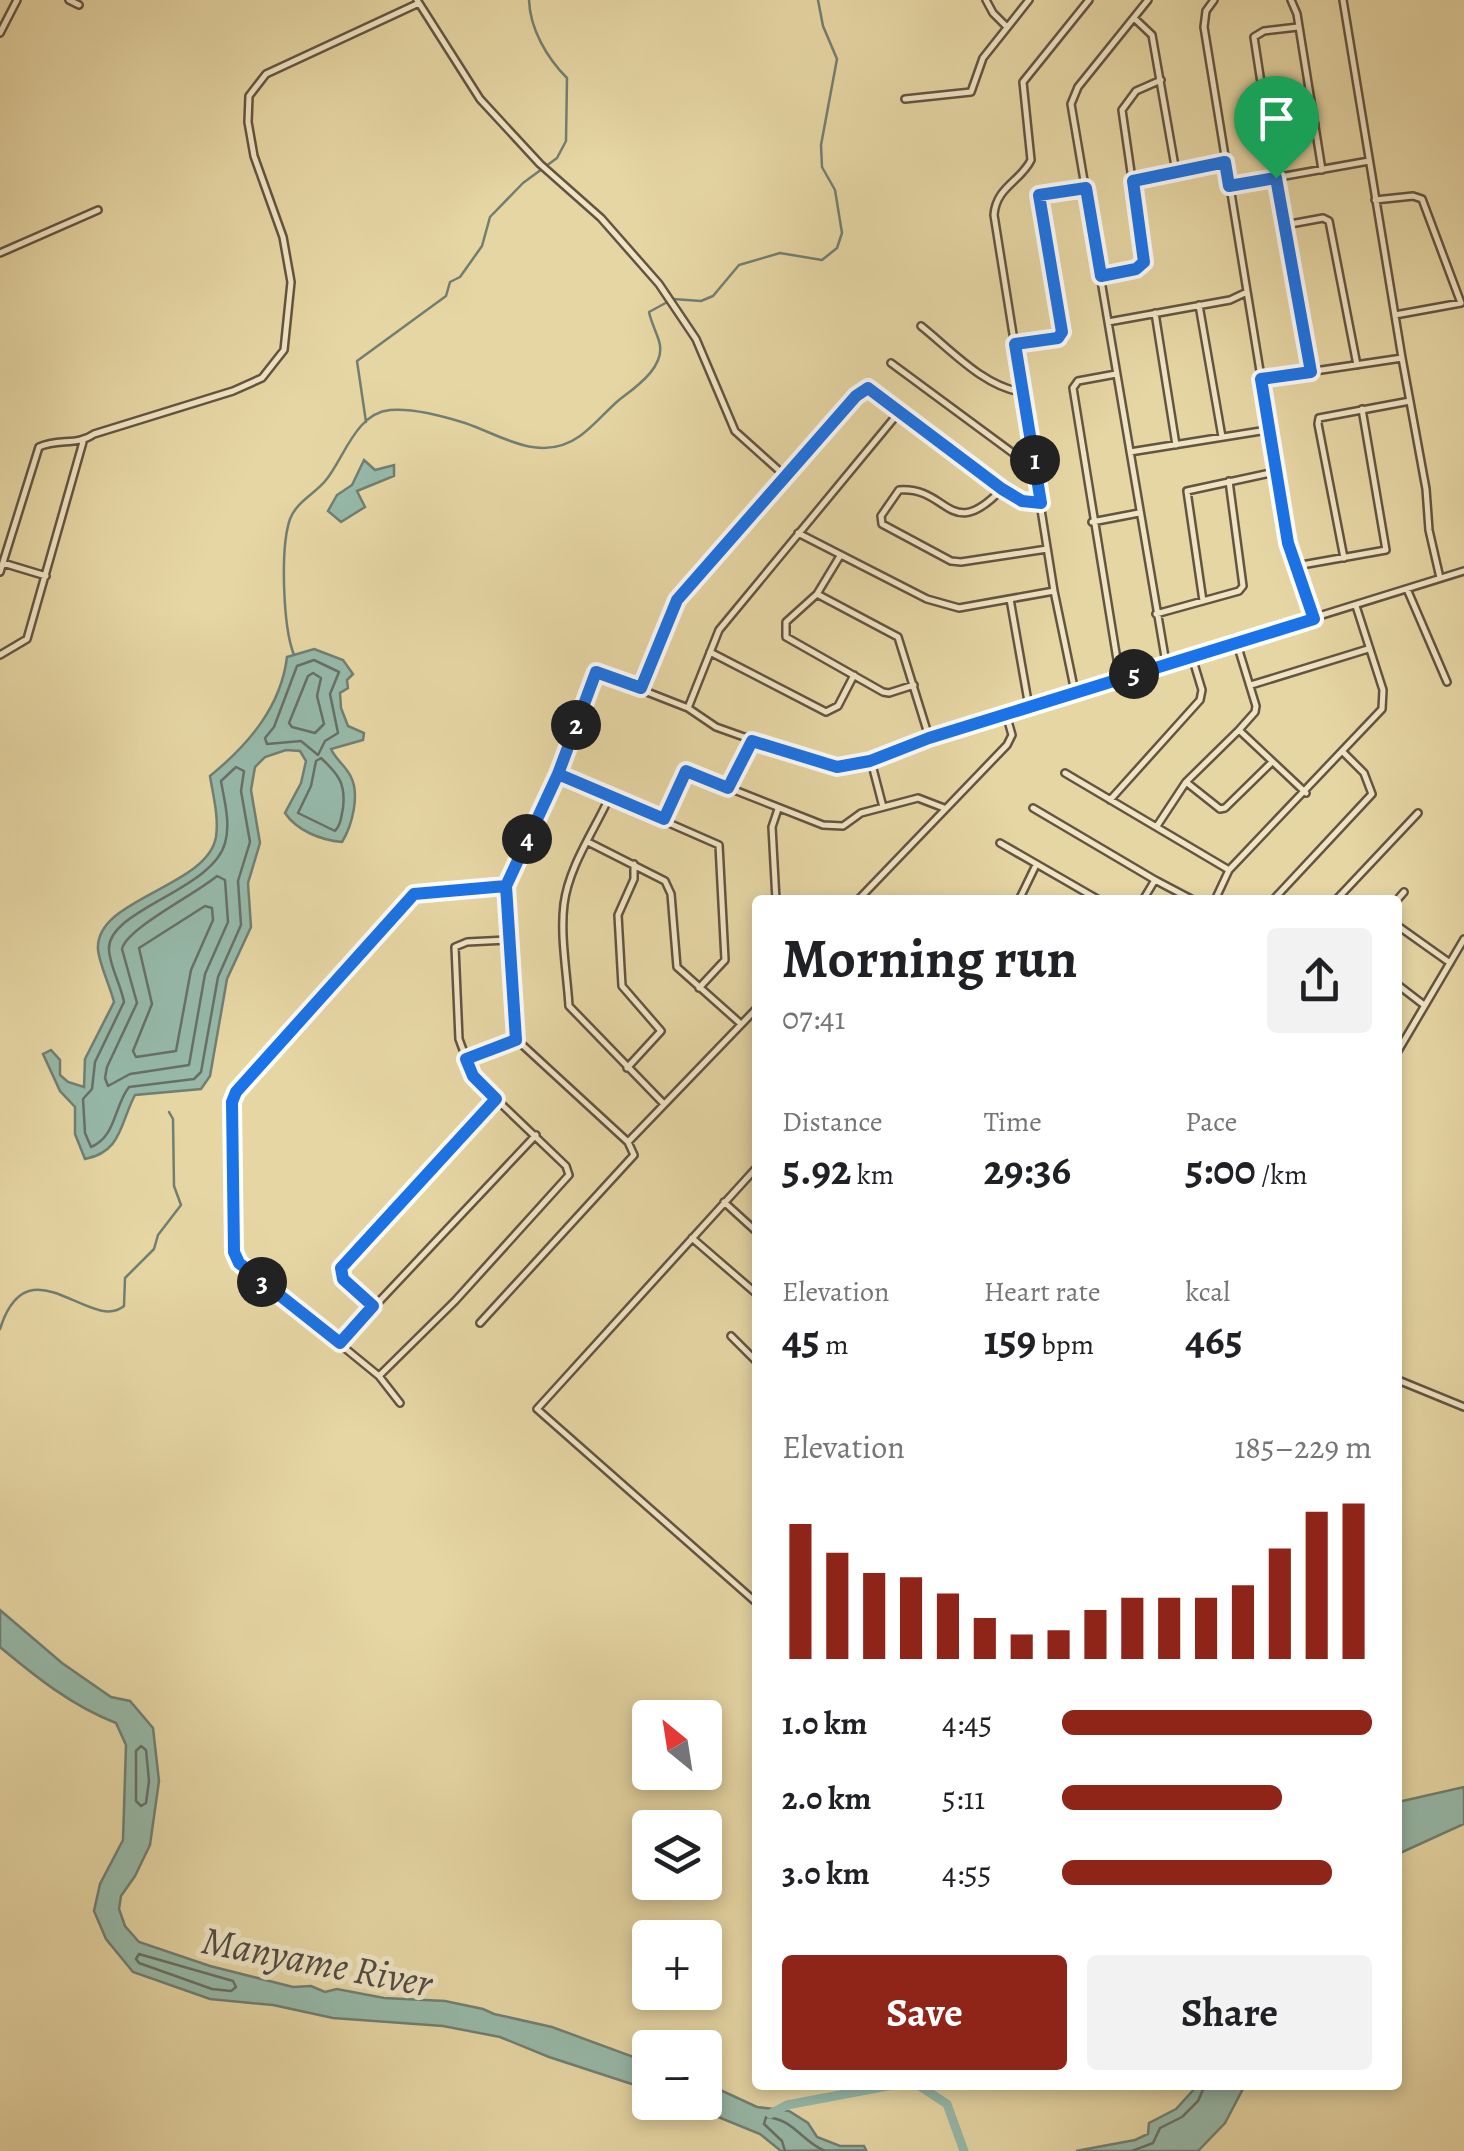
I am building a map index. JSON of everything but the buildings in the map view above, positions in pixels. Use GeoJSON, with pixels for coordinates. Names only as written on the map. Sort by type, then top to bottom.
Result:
{"type":"FeatureCollection","features":[{"type":"Feature","properties":{"kind":"street"},"geometry":{"type":"LineString","coordinates":[[0,32],[4,17],[17,0]]}},
{"type":"Feature","properties":{"kind":"street"},"geometry":{"type":"LineString","coordinates":[[69,0],[79,4]]}},
{"type":"Feature","properties":{"kind":"street"},"geometry":{"type":"LineString","coordinates":[[986,0],[1007,27]]}},
{"type":"Feature","properties":{"kind":"street"},"geometry":{"type":"LineString","coordinates":[[905,99],[971,92],[983,58],[1029,0]]}},
{"type":"Feature","properties":{"kind":"street"},"geometry":{"type":"LineString","coordinates":[[1075,693],[1047,548],[995,207],[1011,180],[1027,169],[1031,160],[1023,82],[1089,0]]}},
{"type":"Feature","properties":{"kind":"street"},"geometry":{"type":"LineString","coordinates":[[1148,0],[1072,96],[1166,664]]}},
{"type":"Feature","properties":{"kind":"street"},"geometry":{"type":"LineString","coordinates":[[1214,0],[1204,20],[1267,430],[1288,543],[1314,619]]}},
{"type":"Feature","properties":{"kind":"street"},"geometry":{"type":"LineString","coordinates":[[1291,0],[1322,170]]}},
{"type":"Feature","properties":{"kind":"street"},"geometry":{"type":"LineString","coordinates":[[1343,0],[1440,578]]}},
{"type":"Feature","properties":{"kind":"street"},"geometry":{"type":"LineString","coordinates":[[0,572],[39,447],[47,443],[83,442],[94,434],[233,390],[262,378],[275,366],[284,350],[291,282],[283,236],[254,156],[248,122],[249,96],[266,74],[418,2],[480,98],[546,170],[601,218],[659,284],[684,318],[735,431],[784,475]]}},
{"type":"Feature","properties":{"kind":"street"},"geometry":{"type":"LineString","coordinates":[[1134,18],[1151,32],[1176,172]]}},
{"type":"Feature","properties":{"kind":"street"},"geometry":{"type":"LineString","coordinates":[[1298,27],[1254,36],[1267,122],[1274,132],[1315,124]]}},
{"type":"Feature","properties":{"kind":"street"},"geometry":{"type":"LineString","coordinates":[[1101,276],[1136,269],[1144,262],[1123,105],[1136,92],[1161,80]]}},
{"type":"Feature","properties":{"kind":"street"},"geometry":{"type":"LineString","coordinates":[[1229,186],[1369,161]]}},
{"type":"Feature","properties":{"kind":"street"},"geometry":{"type":"LineString","coordinates":[[1133,181],[1225,162]]}},
{"type":"Feature","properties":{"kind":"street"},"geometry":{"type":"LineString","coordinates":[[1276,178],[1311,372]]}},
{"type":"Feature","properties":{"kind":"street"},"geometry":{"type":"LineString","coordinates":[[1015,344],[1058,338],[1062,332],[1039,195],[1086,188]]}},
{"type":"Feature","properties":{"kind":"street"},"geometry":{"type":"LineString","coordinates":[[1375,200],[1414,196],[1422,199],[1462,303],[1395,315]]}},
{"type":"Feature","properties":{"kind":"street"},"geometry":{"type":"LineString","coordinates":[[0,253],[98,210]]}},
{"type":"Feature","properties":{"kind":"street"},"geometry":{"type":"LineString","coordinates":[[1285,225],[1323,218],[1329,222],[1356,365]]}},
{"type":"Feature","properties":{"kind":"street"},"geometry":{"type":"LineString","coordinates":[[1108,322],[1230,300],[1247,292]]}},
{"type":"Feature","properties":{"kind":"street"},"geometry":{"type":"LineString","coordinates":[[1199,306],[1222,437]]}},
{"type":"Feature","properties":{"kind":"street"},"geometry":{"type":"LineString","coordinates":[[1155,313],[1176,445]]}},
{"type":"Feature","properties":{"kind":"street"},"geometry":{"type":"LineString","coordinates":[[920,326],[1006,390],[1022,392]]}},
{"type":"Feature","properties":{"kind":"street"},"geometry":{"type":"LineString","coordinates":[[1261,379],[1402,358]]}},
{"type":"Feature","properties":{"kind":"street"},"geometry":{"type":"LineString","coordinates":[[891,363],[1022,459],[1035,461]]}},
{"type":"Feature","properties":{"kind":"street"},"geometry":{"type":"LineString","coordinates":[[1116,374],[1078,381],[1073,388],[1120,678]]}},
{"type":"Feature","properties":{"kind":"street"},"geometry":{"type":"LineString","coordinates":[[641,688],[677,600],[784,475],[856,396],[868,388],[1002,489],[1022,501],[1041,503]]}},
{"type":"Feature","properties":{"kind":"street"},"geometry":{"type":"LineString","coordinates":[[1344,558],[1318,424],[1325,415],[1410,401]]}},
{"type":"Feature","properties":{"kind":"street"},"geometry":{"type":"LineString","coordinates":[[1296,566],[1381,551],[1387,546],[1362,409]]}},
{"type":"Feature","properties":{"kind":"street"},"geometry":{"type":"LineString","coordinates":[[688,708],[719,630],[900,411]]}},
{"type":"Feature","properties":{"kind":"street"},"geometry":{"type":"LineString","coordinates":[[1130,452],[1267,430]]}},
{"type":"Feature","properties":{"kind":"street"},"geometry":{"type":"LineString","coordinates":[[0,656],[27,638],[83,442]]}},
{"type":"Feature","properties":{"kind":"street"},"geometry":{"type":"LineString","coordinates":[[1203,601],[1186,495],[1190,488],[1275,472]]}},
{"type":"Feature","properties":{"kind":"street"},"geometry":{"type":"LineString","coordinates":[[1156,614],[1239,591],[1243,586],[1229,481]]}},
{"type":"Feature","properties":{"kind":"street"},"geometry":{"type":"LineString","coordinates":[[1002,489],[986,506],[966,514],[956,513],[917,489],[899,490],[880,516],[882,524],[941,556],[961,562],[1047,548]]}},
{"type":"Feature","properties":{"kind":"street"},"geometry":{"type":"LineString","coordinates":[[1092,522],[1139,514]]}},
{"type":"Feature","properties":{"kind":"street"},"geometry":{"type":"LineString","coordinates":[[798,532],[932,602],[963,608],[1054,590]]}},
{"type":"Feature","properties":{"kind":"street"},"geometry":{"type":"LineString","coordinates":[[840,556],[818,594],[786,622],[786,637],[886,693],[914,685]]}},
{"type":"Feature","properties":{"kind":"street"},"geometry":{"type":"LineString","coordinates":[[3,563],[46,576]]}},
{"type":"Feature","properties":{"kind":"street"},"geometry":{"type":"LineString","coordinates":[[480,1323],[634,1155],[628,1142],[516,1040],[507,940],[506,886],[558,774],[596,672],[688,708],[712,725],[830,767],[870,761],[929,738],[1464,571]]}},
{"type":"Feature","properties":{"kind":"street"},"geometry":{"type":"LineString","coordinates":[[1407,589],[1448,682]]}},
{"type":"Feature","properties":{"kind":"street"},"geometry":{"type":"LineString","coordinates":[[818,594],[894,634],[900,642],[929,738]]}},
{"type":"Feature","properties":{"kind":"street"},"geometry":{"type":"LineString","coordinates":[[1010,599],[1030,706]]}},
{"type":"Feature","properties":{"kind":"street"},"geometry":{"type":"LineString","coordinates":[[1217,895],[1229,870],[1306,793],[1384,705],[1383,690],[1356,606]]}},
{"type":"Feature","properties":{"kind":"street"},"geometry":{"type":"LineString","coordinates":[[1158,826],[1186,782],[1255,712],[1256,700],[1237,644]]}},
{"type":"Feature","properties":{"kind":"street"},"geometry":{"type":"LineString","coordinates":[[1251,685],[1369,649]]}},
{"type":"Feature","properties":{"kind":"street"},"geometry":{"type":"LineString","coordinates":[[710,652],[826,712],[838,706],[854,675]]}},
{"type":"Feature","properties":{"kind":"street"},"geometry":{"type":"LineString","coordinates":[[1110,800],[1200,700],[1202,690],[1192,657]]}},
{"type":"Feature","properties":{"kind":"street"},"geometry":{"type":"LineString","coordinates":[[863,895],[1007,744],[1012,735],[1006,714]]}},
{"type":"Feature","properties":{"kind":"street"},"geometry":{"type":"LineString","coordinates":[[1239,730],[1306,793]]}},
{"type":"Feature","properties":{"kind":"street"},"geometry":{"type":"LineString","coordinates":[[728,788],[752,741]]}},
{"type":"Feature","properties":{"kind":"street"},"geometry":{"type":"LineString","coordinates":[[1277,895],[1372,794],[1364,774],[1343,752]]}},
{"type":"Feature","properties":{"kind":"street"},"geometry":{"type":"LineString","coordinates":[[870,761],[883,807]]}},
{"type":"Feature","properties":{"kind":"street"},"geometry":{"type":"LineString","coordinates":[[1186,782],[1220,809],[1225,808],[1272,762]]}},
{"type":"Feature","properties":{"kind":"street"},"geometry":{"type":"LineString","coordinates":[[664,819],[686,771],[823,825],[840,826],[861,813],[918,798],[944,808]]}},
{"type":"Feature","properties":{"kind":"street"},"geometry":{"type":"LineString","coordinates":[[1066,773],[1229,870]]}},
{"type":"Feature","properties":{"kind":"street"},"geometry":{"type":"LineString","coordinates":[[558,774],[719,845],[726,960],[699,988]]}},
{"type":"Feature","properties":{"kind":"street"},"geometry":{"type":"LineString","coordinates":[[610,796],[572,878],[564,906],[569,1006],[663,1103]]}},
{"type":"Feature","properties":{"kind":"street"},"geometry":{"type":"LineString","coordinates":[[1033,808],[1184,895]]}},
{"type":"Feature","properties":{"kind":"street"},"geometry":{"type":"LineString","coordinates":[[776,895],[772,827],[778,810]]}},
{"type":"Feature","properties":{"kind":"street"},"geometry":{"type":"LineString","coordinates":[[1341,895],[1418,813]]}},
{"type":"Feature","properties":{"kind":"street"},"geometry":{"type":"LineString","coordinates":[[588,842],[660,876],[670,888],[677,968],[741,1024]]}},
{"type":"Feature","properties":{"kind":"street"},"geometry":{"type":"LineString","coordinates":[[1000,843],[1090,895]]}},
{"type":"Feature","properties":{"kind":"street"},"geometry":{"type":"LineString","coordinates":[[627,1068],[661,1031],[622,986],[618,915],[634,878],[634,864]]}},
{"type":"Feature","properties":{"kind":"street"},"geometry":{"type":"LineString","coordinates":[[1022,895],[1036,866]]}},
{"type":"Feature","properties":{"kind":"street"},"geometry":{"type":"LineString","coordinates":[[1147,895],[1155,880]]}},
{"type":"Feature","properties":{"kind":"street"},"geometry":{"type":"LineString","coordinates":[[400,1403],[379,1376],[236,1260],[233,1096],[414,894],[506,886]]}},
{"type":"Feature","properties":{"kind":"street"},"geometry":{"type":"LineString","coordinates":[[1402,929],[1450,963]]}},
{"type":"Feature","properties":{"kind":"street"},"geometry":{"type":"LineString","coordinates":[[1402,1044],[1464,939]]}},
{"type":"Feature","properties":{"kind":"street"},"geometry":{"type":"LineString","coordinates":[[379,1376],[456,1301],[569,1176],[566,1166],[536,1134],[473,1076],[459,1039],[455,947],[468,942],[507,940]]}},
{"type":"Feature","properties":{"kind":"street"},"geometry":{"type":"LineString","coordinates":[[1402,988],[1424,1006]]}},
{"type":"Feature","properties":{"kind":"street"},"geometry":{"type":"LineString","coordinates":[[628,1142],[752,1012]]}},
{"type":"Feature","properties":{"kind":"street"},"geometry":{"type":"LineString","coordinates":[[466,1059],[516,1040]]}},
{"type":"Feature","properties":{"kind":"street"},"geometry":{"type":"LineString","coordinates":[[373,1306],[343,1279],[341,1268],[496,1099]]}},
{"type":"Feature","properties":{"kind":"street"},"geometry":{"type":"LineString","coordinates":[[340,1343],[536,1134]]}},
{"type":"Feature","properties":{"kind":"street"},"geometry":{"type":"LineString","coordinates":[[752,1172],[536,1409],[752,1599]]}},
{"type":"Feature","properties":{"kind":"street"},"geometry":{"type":"LineString","coordinates":[[724,1202],[752,1228]]}},
{"type":"Feature","properties":{"kind":"street"},"geometry":{"type":"LineString","coordinates":[[692,1238],[752,1290]]}},
{"type":"Feature","properties":{"kind":"street"},"geometry":{"type":"LineString","coordinates":[[731,1336],[752,1357]]}},
{"type":"Feature","properties":{"kind":"street"},"geometry":{"type":"LineString","coordinates":[[1402,1382],[1464,1408]]}},
{"type":"Feature","properties":{"kind":"water"},"geometry":{"type":"Polygon","coordinates":[[[364,460],[375,470],[394,465],[394,476],[357,491],[365,507],[341,522],[328,511],[337,495],[352,485],[364,460]]]}},
{"type":"Feature","properties":{"kind":"water"},"geometry":{"type":"Polygon","coordinates":[[[314,649],[343,660],[353,674],[347,680],[348,688],[340,693],[341,708],[348,726],[364,733],[363,740],[331,749],[354,784],[354,810],[346,835],[342,842],[318,837],[296,825],[285,813],[301,783],[306,761],[300,751],[286,750],[265,757],[255,767],[251,790],[260,843],[248,883],[251,927],[227,979],[210,1076],[201,1089],[135,1095],[113,1143],[85,1159],[75,1134],[75,1107],[60,1091],[43,1054],[51,1050],[60,1060],[60,1075],[84,1087],[85,1059],[114,1002],[99,956],[102,932],[113,918],[193,869],[208,854],[217,829],[210,776],[260,724],[278,692],[287,657],[314,649]]]}},
{"type":"Feature","properties":{"kind":"water"},"geometry":{"type":"Polygon","coordinates":[[[0,1610],[62,1663],[111,1697],[130,1701],[153,1728],[159,1781],[150,1845],[121,1896],[119,1909],[125,1926],[139,1942],[210,1966],[293,1987],[445,2001],[552,2027],[632,2056],[632,2084],[500,2037],[443,2026],[333,2018],[273,2005],[210,1999],[133,1972],[106,1939],[94,1911],[100,1884],[123,1840],[126,1745],[116,1723],[69,1699],[0,1647],[0,1610]]]}},
{"type":"Feature","properties":{"kind":"water"},"geometry":{"type":"Polygon","coordinates":[[[1464,1787],[1464,1824],[1402,1852],[1402,1801],[1464,1787]]]}},
{"type":"Feature","properties":{"kind":"water"},"geometry":{"type":"Polygon","coordinates":[[[1193,2090],[1242,2090],[1225,2123],[1198,2151],[1076,2151],[1135,2140],[1148,2134],[1149,2123],[1176,2109],[1193,2090]]]}},
{"type":"Feature","properties":{"kind":"water"},"geometry":{"type":"Polygon","coordinates":[[[722,2091],[757,2107],[789,2111],[808,2123],[817,2137],[840,2146],[864,2146],[866,2150],[781,2151],[760,2134],[722,2118],[722,2091]]]}},
{"type":"Feature","properties":{"kind":"waterway"},"geometry":{"type":"LineString","coordinates":[[366,422],[357,361],[446,296],[450,282],[460,277],[482,246],[490,217],[523,183],[557,158],[566,141],[567,78],[541,42],[529,0]]}},
{"type":"Feature","properties":{"kind":"waterway"},"geometry":{"type":"LineString","coordinates":[[294,655],[284,587],[290,519],[326,480],[368,419],[390,410],[418,411],[465,423],[522,445],[551,448],[565,444],[585,432],[654,367],[660,350],[649,312],[673,299],[701,301],[713,296],[739,265],[780,253],[822,260],[837,248],[842,233],[835,190],[822,167],[821,145],[837,59],[823,26],[818,0]]}},
{"type":"Feature","properties":{"kind":"waterway"},"geometry":{"type":"LineString","coordinates":[[0,1329],[12,1304],[27,1292],[43,1290],[95,1309],[110,1311],[124,1306],[125,1278],[154,1249],[158,1235],[181,1205],[174,1186],[173,1119],[169,1112]]}},
{"type":"Feature","properties":{"kind":"waterway"},"geometry":{"type":"LineString","coordinates":[[770,2114],[787,2105],[866,2090]]}},
{"type":"Feature","properties":{"kind":"waterway"},"geometry":{"type":"LineString","coordinates":[[926,2090],[947,2104],[964,2151]]}},
{"type":"Feature","properties":{"kind":"route"},"geometry":{"type":"LineString","coordinates":[[1276,178],[1229,186],[1225,162],[1133,181],[1144,262],[1136,269],[1101,276],[1086,188],[1039,195],[1062,332],[1058,338],[1015,344],[1041,503],[1022,501],[1002,489],[868,388],[856,396],[677,600],[641,688],[596,672],[558,774],[506,886],[414,894],[236,1092],[232,1102],[234,1252],[239,1263],[340,1343],[373,1306],[343,1279],[341,1268],[496,1099],[476,1081],[466,1059],[516,1040],[506,886],[558,774],[664,819],[686,771],[728,788],[752,741],[830,767],[870,761],[929,738],[1314,619],[1288,543],[1261,379],[1311,372],[1276,178]]}},
{"type":"Feature","properties":{"kind":"water label","name":"Manyame River"},"geometry":{"type":"Point","coordinates":[317,1961]}}]}
